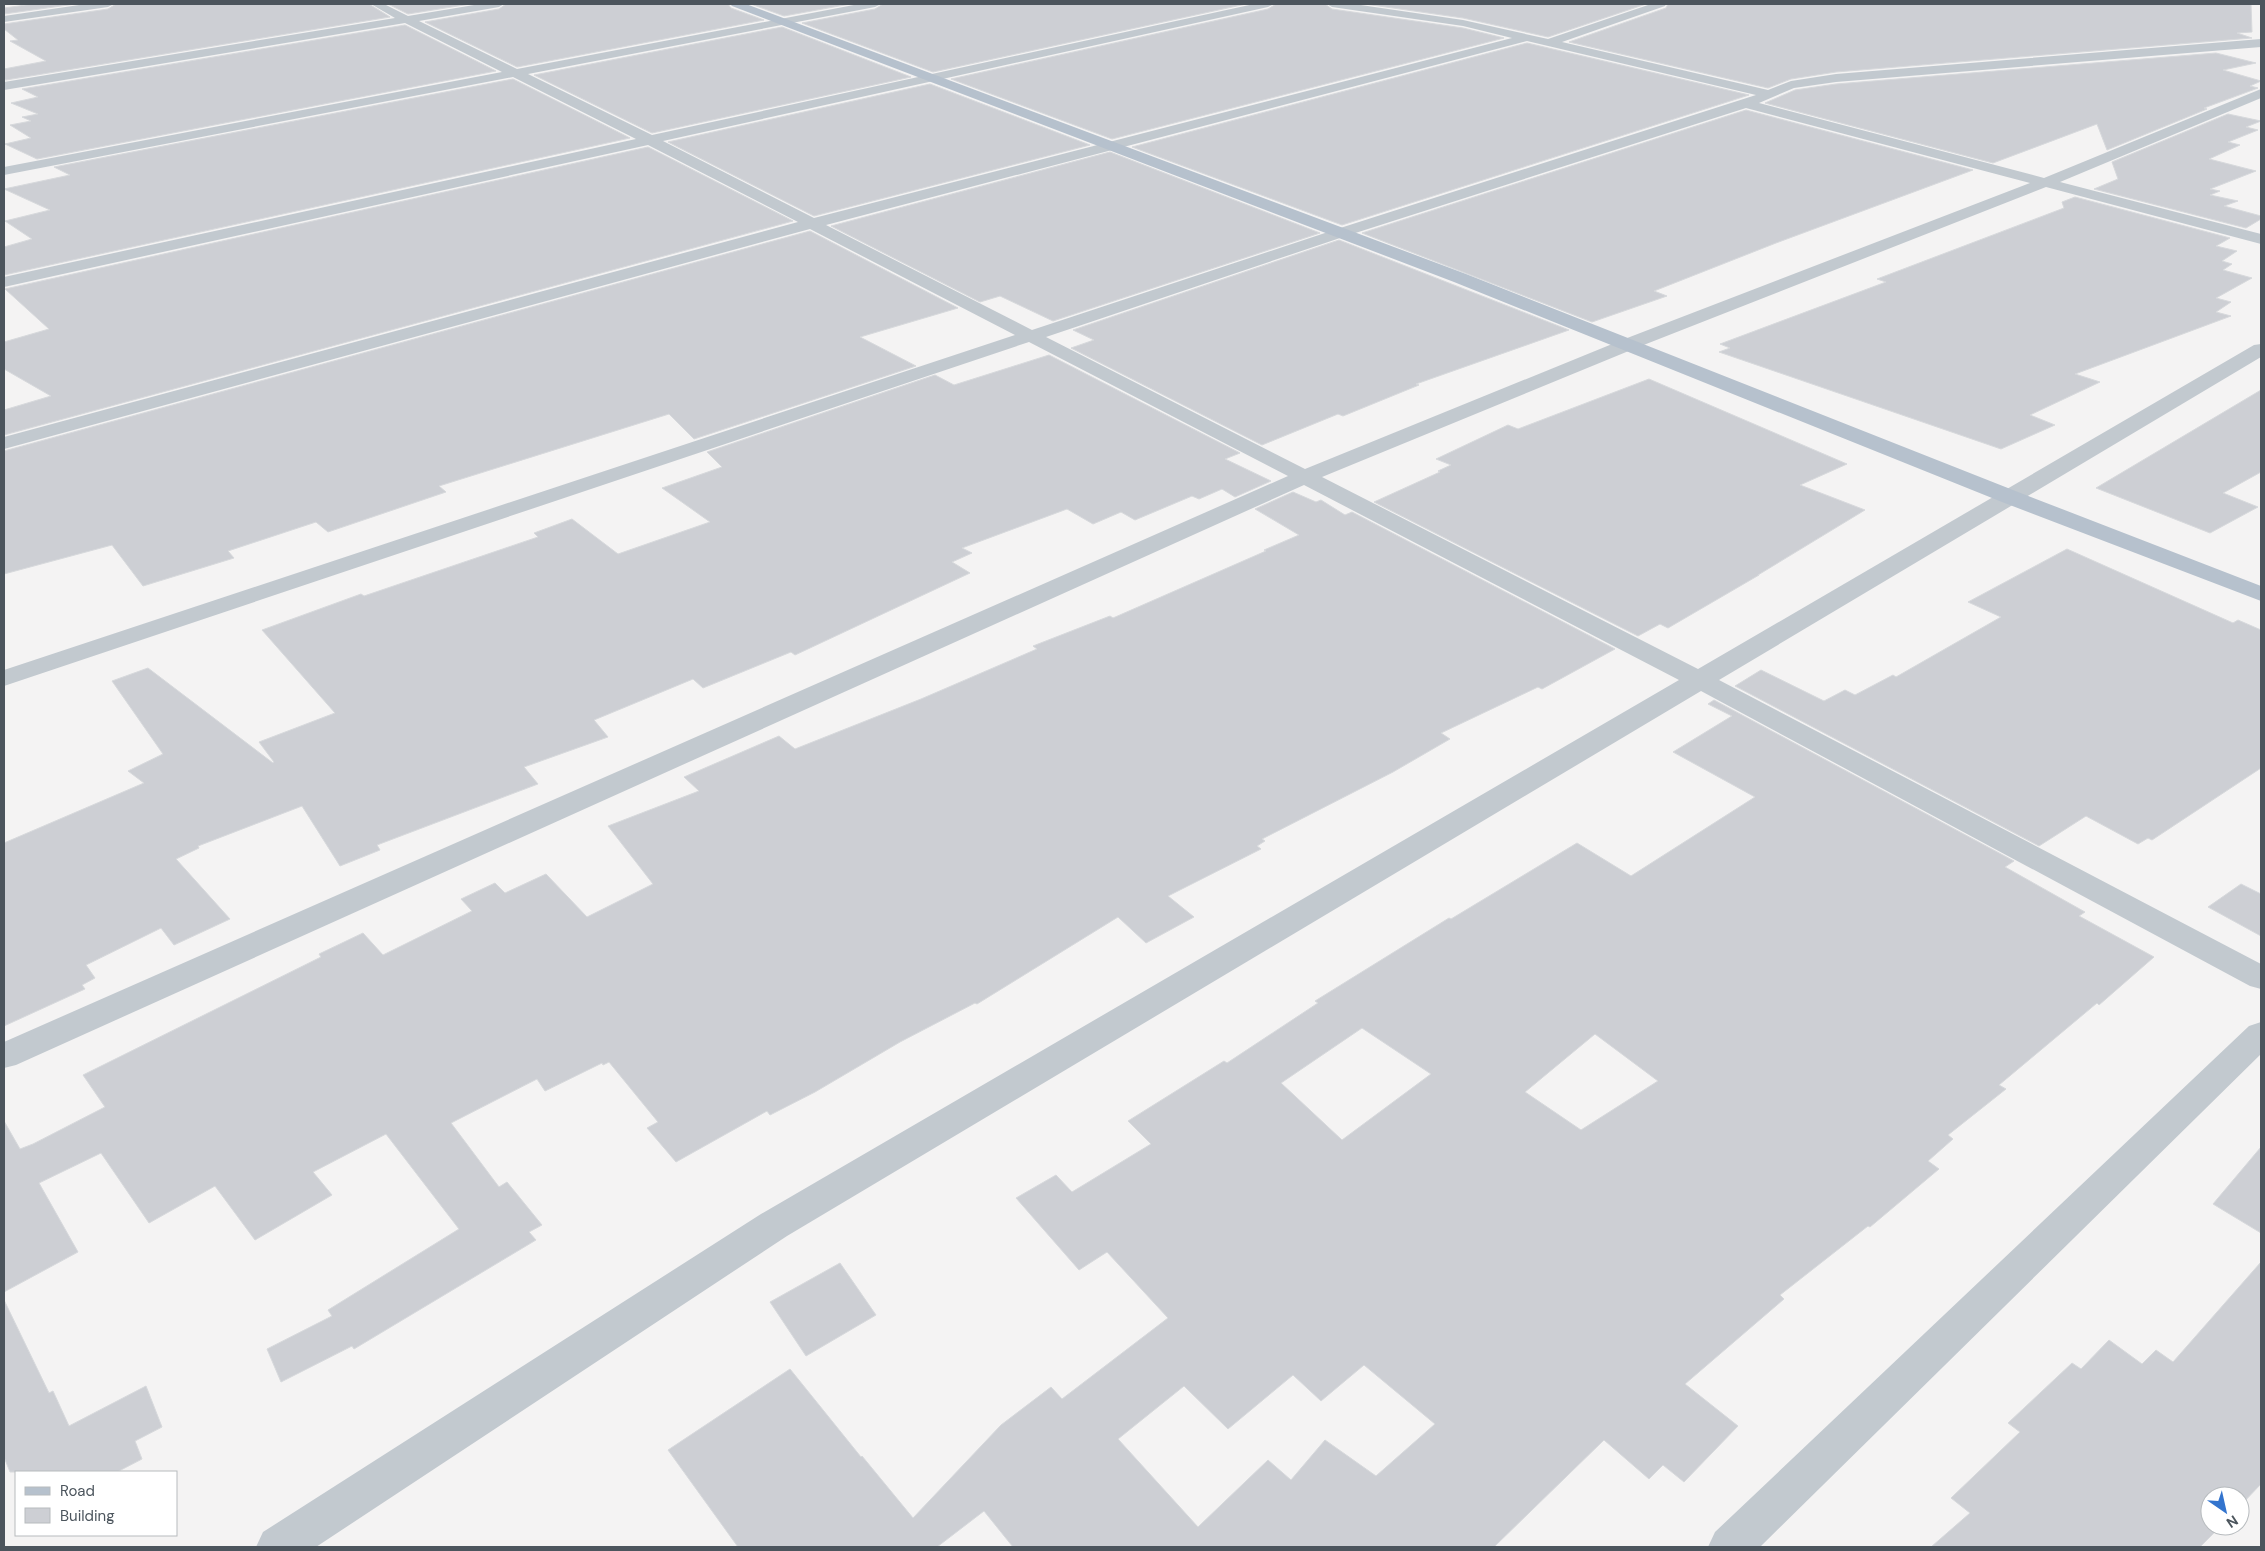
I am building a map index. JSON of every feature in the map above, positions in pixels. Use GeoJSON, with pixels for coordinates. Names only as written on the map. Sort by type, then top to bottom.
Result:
{"type":"FeatureCollection","features":[{"type":"Feature","properties":{"kind":"main road"},"geometry":{"type":"LineString","coordinates":[[736,4],[1629,344],[2010,497],[2261,594]]}},
{"type":"Feature","properties":{"kind":"street"},"geometry":{"type":"LineString","coordinates":[[4,19],[108,4]]}},
{"type":"Feature","properties":{"kind":"street"},"geometry":{"type":"LineString","coordinates":[[376,4],[650,140],[1701,681],[2261,978]]}},
{"type":"Feature","properties":{"kind":"street"},"geometry":{"type":"LineString","coordinates":[[4,86],[499,4]]}},
{"type":"Feature","properties":{"kind":"street"},"geometry":{"type":"LineString","coordinates":[[4,171],[875,4]]}},
{"type":"Feature","properties":{"kind":"street"},"geometry":{"type":"LineString","coordinates":[[4,282],[1268,4]]}},
{"type":"Feature","properties":{"kind":"street"},"geometry":{"type":"LineString","coordinates":[[1332,4],[1449,20],[1530,37],[1769,94]]}},
{"type":"Feature","properties":{"kind":"street"},"geometry":{"type":"LineString","coordinates":[[1551,42],[1661,4]]}},
{"type":"Feature","properties":{"kind":"street"},"geometry":{"type":"LineString","coordinates":[[1449,20],[1460,12]]}},
{"type":"Feature","properties":{"kind":"street"},"geometry":{"type":"LineString","coordinates":[[4,443],[810,224],[1530,37]]}},
{"type":"Feature","properties":{"kind":"street"},"geometry":{"type":"LineString","coordinates":[[4,678],[1340,233],[1746,104],[1792,85],[1836,78],[2261,43]]}},
{"type":"Feature","properties":{"kind":"street"},"geometry":{"type":"LineString","coordinates":[[2237,45],[2261,53]]}},
{"type":"Feature","properties":{"kind":"street"},"geometry":{"type":"LineString","coordinates":[[4,1056],[1304,477],[1629,344],[2044,183],[2261,93]]}},
{"type":"Feature","properties":{"kind":"street"},"geometry":{"type":"LineString","coordinates":[[1746,104],[2261,239]]}},
{"type":"Feature","properties":{"kind":"street"},"geometry":{"type":"LineString","coordinates":[[278,1547],[774,1225],[1701,681],[2261,349]]}},
{"type":"Feature","properties":{"kind":"street"},"geometry":{"type":"LineString","coordinates":[[1730,1547],[2261,1034]]}},
{"type":"Feature","properties":{"kind":"building"},"geometry":{"type":"Polygon","coordinates":[[[33,4],[75,4],[4,14],[4,8],[33,4]]]}},
{"type":"Feature","properties":{"kind":"building"},"geometry":{"type":"Polygon","coordinates":[[[116,4],[369,4],[390,17],[4,79],[4,69],[46,61],[10,41],[18,40],[4,29],[4,24],[108,9],[116,4]]]}},
{"type":"Feature","properties":{"kind":"building"},"geometry":{"type":"Polygon","coordinates":[[[388,4],[470,4],[408,14],[388,4]]]}},
{"type":"Feature","properties":{"kind":"building"},"geometry":{"type":"Polygon","coordinates":[[[506,4],[728,4],[731,8],[764,20],[517,67],[425,22],[499,9],[506,4]]]}},
{"type":"Feature","properties":{"kind":"building"},"geometry":{"type":"Polygon","coordinates":[[[751,4],[850,4],[784,16],[751,4]]]}},
{"type":"Feature","properties":{"kind":"building"},"geometry":{"type":"Polygon","coordinates":[[[883,4],[1246,4],[933,72],[802,23],[875,9],[883,4]]]}},
{"type":"Feature","properties":{"kind":"building"},"geometry":{"type":"Polygon","coordinates":[[[1276,4],[1325,4],[1332,9],[1463,28],[1504,38],[1112,139],[951,79],[1268,9],[1276,4]]]}},
{"type":"Feature","properties":{"kind":"building"},"geometry":{"type":"Polygon","coordinates":[[[1365,4],[1646,4],[1548,37],[1463,18],[1365,4]]]}},
{"type":"Feature","properties":{"kind":"building"},"geometry":{"type":"Polygon","coordinates":[[[1668,4],[2251,4],[2252,32],[2237,33],[2252,38],[1836,72],[1791,79],[1768,88],[1569,42],[1666,8],[1668,4]]]}},
{"type":"Feature","properties":{"kind":"building"},"geometry":{"type":"Polygon","coordinates":[[[405,25],[496,71],[37,159],[5,144],[31,138],[10,125],[31,121],[22,117],[38,114],[11,103],[38,97],[22,89],[405,25]]]}},
{"type":"Feature","properties":{"kind":"building"},"geometry":{"type":"Polygon","coordinates":[[[782,27],[911,77],[652,133],[534,75],[782,27]]]}},
{"type":"Feature","properties":{"kind":"building"},"geometry":{"type":"Polygon","coordinates":[[[1527,43],[1749,95],[1342,225],[1132,147],[1527,43]]]}},
{"type":"Feature","properties":{"kind":"building"},"geometry":{"type":"Polygon","coordinates":[[[2216,53],[2256,63],[2223,70],[2261,81],[2250,86],[2258,88],[2204,108],[2207,109],[2107,150],[2097,124],[1993,163],[1765,103],[1795,90],[1836,84],[2216,53]]]}},
{"type":"Feature","properties":{"kind":"building"},"geometry":{"type":"Polygon","coordinates":[[[513,79],[630,138],[4,275],[4,247],[32,239],[5,221],[50,210],[4,189],[70,175],[54,167],[513,79]]]}},
{"type":"Feature","properties":{"kind":"building"},"geometry":{"type":"Polygon","coordinates":[[[930,84],[1090,145],[814,216],[668,142],[930,84]]]}},
{"type":"Feature","properties":{"kind":"building"},"geometry":{"type":"Polygon","coordinates":[[[1746,110],[1973,170],[1776,243],[1654,291],[1667,296],[1592,322],[1362,233],[1746,110]]]}},
{"type":"Feature","properties":{"kind":"building"},"geometry":{"type":"Polygon","coordinates":[[[2228,114],[2261,121],[2246,127],[2258,130],[2228,142],[2240,145],[2209,159],[2256,171],[2210,189],[2220,191],[2210,195],[2238,201],[2224,206],[2261,216],[2261,219],[2246,228],[2094,189],[2118,179],[2112,162],[2228,114]]]}},
{"type":"Feature","properties":{"kind":"building"},"geometry":{"type":"Polygon","coordinates":[[[648,147],[793,221],[4,435],[4,410],[51,396],[4,369],[4,342],[49,329],[5,289],[648,147]]]}},
{"type":"Feature","properties":{"kind":"building"},"geometry":{"type":"Polygon","coordinates":[[[1110,152],[1320,233],[1053,321],[1000,296],[980,302],[831,226],[1110,152]]]}},
{"type":"Feature","properties":{"kind":"building"},"geometry":{"type":"Polygon","coordinates":[[[2075,197],[2230,238],[2216,246],[2237,251],[2222,261],[2232,264],[2223,270],[2252,278],[2216,298],[2231,302],[2216,312],[2231,316],[2075,374],[2100,382],[2030,415],[2055,425],[2001,449],[1719,352],[1730,348],[1720,344],[1886,282],[1877,279],[2064,208],[2062,202],[2075,197]]]}},
{"type":"Feature","properties":{"kind":"building"},"geometry":{"type":"Polygon","coordinates":[[[810,231],[958,308],[860,337],[916,366],[694,439],[669,414],[439,486],[446,492],[328,532],[316,522],[228,551],[234,558],[143,586],[112,545],[4,574],[4,451],[810,231]]]}},
{"type":"Feature","properties":{"kind":"building"},"geometry":{"type":"Polygon","coordinates":[[[1339,240],[1569,330],[1416,384],[1419,385],[1343,416],[1338,414],[1262,445],[1071,348],[1094,340],[1073,330],[1339,240]]]}},
{"type":"Feature","properties":{"kind":"building"},"geometry":{"type":"Polygon","coordinates":[[[1049,355],[1240,453],[1225,459],[1271,481],[1235,497],[1222,489],[1199,499],[1192,496],[1135,520],[1121,512],[1093,524],[1067,509],[962,548],[972,553],[952,562],[970,573],[795,655],[791,652],[703,688],[693,679],[594,720],[608,737],[524,767],[538,784],[377,845],[380,850],[340,866],[302,806],[198,846],[199,848],[176,859],[230,919],[174,945],[161,928],[86,965],[95,978],[82,985],[85,989],[4,1026],[4,843],[144,783],[128,771],[163,754],[112,681],[148,668],[273,763],[259,742],[335,713],[262,630],[361,594],[364,596],[538,537],[534,533],[572,519],[618,554],[710,522],[662,488],[722,467],[707,452],[935,375],[954,385],[1049,355]]]}},
{"type":"Feature","properties":{"kind":"building"},"geometry":{"type":"Polygon","coordinates":[[[1649,379],[1847,464],[1800,485],[1865,510],[1668,628],[1660,624],[1638,636],[1374,502],[1440,472],[1438,471],[1451,465],[1436,459],[1508,425],[1518,429],[1649,379]]]}},
{"type":"Feature","properties":{"kind":"building"},"geometry":{"type":"Polygon","coordinates":[[[2261,390],[2261,472],[2223,493],[2258,507],[2210,533],[2096,488],[2261,390]]]}},
{"type":"Feature","properties":{"kind":"building"},"geometry":{"type":"Polygon","coordinates":[[[1293,492],[1316,502],[1321,500],[1345,515],[1352,512],[1615,649],[1542,689],[1538,687],[1441,733],[1450,739],[1393,772],[1262,839],[1265,841],[1257,846],[1261,849],[1168,896],[1194,917],[1146,943],[1118,917],[977,1004],[975,1003],[900,1042],[815,1092],[770,1115],[767,1111],[676,1162],[647,1128],[658,1122],[609,1062],[603,1065],[602,1063],[545,1091],[537,1079],[451,1123],[499,1187],[507,1182],[542,1225],[529,1232],[536,1240],[354,1349],[352,1346],[281,1382],[267,1349],[332,1316],[328,1310],[459,1229],[386,1134],[313,1172],[332,1195],[255,1240],[215,1186],[149,1223],[101,1153],[39,1183],[78,1252],[4,1292],[4,1121],[20,1149],[33,1144],[105,1107],[83,1075],[321,957],[319,954],[363,933],[383,955],[472,911],[461,899],[495,883],[505,893],[546,874],[587,917],[653,884],[608,826],[699,791],[684,777],[779,736],[795,749],[921,699],[1037,649],[1033,646],[1110,616],[1113,618],[1266,551],[1264,550],[1299,535],[1255,509],[1293,492]]]}},
{"type":"Feature","properties":{"kind":"building"},"geometry":{"type":"Polygon","coordinates":[[[2067,549],[2233,623],[2238,620],[2261,630],[2261,768],[2152,840],[2148,838],[2138,844],[2086,816],[2039,846],[1735,686],[1761,670],[1824,701],[1845,690],[1855,695],[1893,675],[1896,677],[2001,617],[1968,602],[2067,549]]]}},
{"type":"Feature","properties":{"kind":"building"},"geometry":{"type":"Polygon","coordinates":[[[1714,700],[2014,861],[2005,867],[2085,912],[2079,916],[2154,957],[2099,1005],[2097,1003],[1999,1085],[2006,1089],[1948,1135],[1953,1139],[1928,1161],[1939,1169],[1870,1227],[1868,1226],[1780,1295],[1784,1299],[1685,1384],[1738,1426],[1684,1482],[1663,1465],[1649,1479],[1604,1440],[1494,1547],[1013,1547],[984,1511],[937,1547],[738,1547],[668,1450],[790,1369],[913,1518],[1001,1425],[1051,1387],[1062,1399],[1168,1318],[1107,1252],[1079,1270],[1016,1198],[1056,1175],[1072,1192],[1151,1144],[1128,1121],[1224,1061],[1227,1063],[1318,1003],[1315,1001],[1449,918],[1451,919],[1577,843],[1631,876],[1755,797],[1673,752],[1732,716],[1708,704],[1714,700]],[[1362,1028],[1281,1083],[1342,1140],[1431,1074],[1362,1028]],[[1595,1034],[1525,1092],[1581,1130],[1658,1081],[1595,1034]],[[1364,1365],[1321,1401],[1293,1375],[1228,1429],[1184,1386],[1118,1439],[1198,1527],[1268,1460],[1291,1480],[1325,1440],[1376,1476],[1435,1424],[1364,1365]]]}},
{"type":"Feature","properties":{"kind":"building"},"geometry":{"type":"Polygon","coordinates":[[[2241,884],[2261,894],[2261,936],[2208,907],[2241,884]]]}},
{"type":"Feature","properties":{"kind":"building"},"geometry":{"type":"Polygon","coordinates":[[[2261,1147],[2261,1233],[2213,1204],[2261,1147]]]}},
{"type":"Feature","properties":{"kind":"building"},"geometry":{"type":"Polygon","coordinates":[[[2261,1262],[2261,1484],[2250,1496],[2250,1486],[2200,1486],[2200,1536],[2211,1536],[2200,1547],[1931,1547],[1970,1513],[1951,1498],[2020,1432],[2008,1423],[2072,1363],[2081,1369],[2109,1340],[2142,1364],[2156,1350],[2173,1362],[2261,1262]]]}},
{"type":"Feature","properties":{"kind":"building"},"geometry":{"type":"Polygon","coordinates":[[[840,1263],[876,1315],[806,1356],[770,1302],[840,1263]]]}},
{"type":"Feature","properties":{"kind":"building"},"geometry":{"type":"Polygon","coordinates":[[[4,1300],[49,1393],[53,1391],[69,1426],[146,1386],[162,1427],[135,1441],[142,1459],[119,1471],[10,1472],[4,1457],[4,1300]]]}}]}
